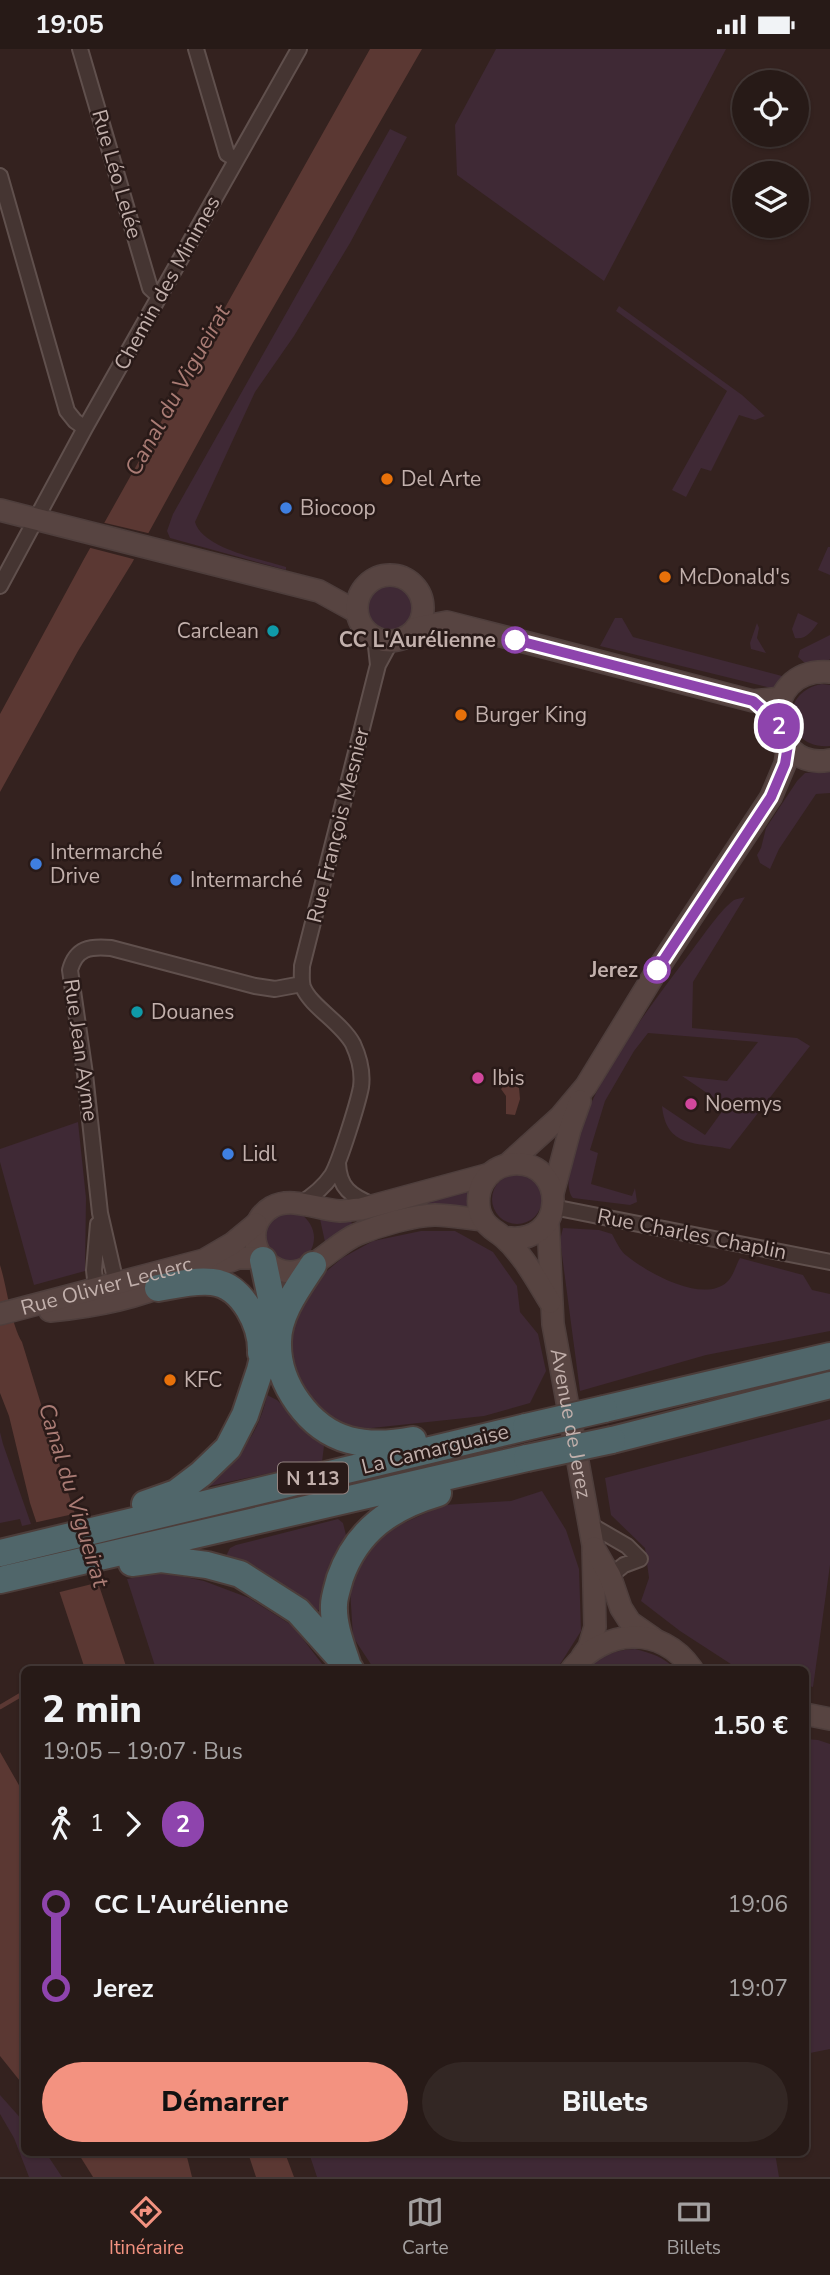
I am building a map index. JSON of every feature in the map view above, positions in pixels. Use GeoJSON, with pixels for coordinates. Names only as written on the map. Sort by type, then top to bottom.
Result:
{"type":"FeatureCollection","features":[{"type":"Feature","properties":{"kind":"highway"},"geometry":{"type":"LineString","coordinates":[[0,1587],[38,1576],[104,1542],[176,1493],[228,1448],[246,1415],[274,1312],[262,1259]]}},
{"type":"Feature","properties":{"kind":"highway"},"geometry":{"type":"LineString","coordinates":[[313,1265],[284,1314],[278,1342],[282,1375],[289,1390],[319,1423],[347,1439],[371,1444],[397,1443],[483,1426],[526,1427]]}},
{"type":"Feature","properties":{"kind":"highway"},"geometry":{"type":"LineString","coordinates":[[158,1289],[210,1281],[221,1283],[240,1298],[259,1329],[260,1370]]}},
{"type":"Feature","properties":{"kind":"highway","name":"La Camarguaise"},"geometry":{"type":"LineString","coordinates":[[104,1542],[526,1427],[830,1356]]}},
{"type":"Feature","properties":{"kind":"highway","name":"La Camarguaise"},"geometry":{"type":"LineString","coordinates":[[0,1553],[27,1542],[104,1542],[527,1458],[612,1440],[830,1385]]}},
{"type":"Feature","properties":{"kind":"highway"},"geometry":{"type":"LineString","coordinates":[[349,1666],[339,1637],[334,1604],[348,1557],[367,1531],[394,1510],[469,1484],[527,1458]]}},
{"type":"Feature","properties":{"kind":"highway"},"geometry":{"type":"LineString","coordinates":[[0,1545],[27,1542]]}},
{"type":"Feature","properties":{"kind":"highway"},"geometry":{"type":"LineString","coordinates":[[104,1542],[161,1559],[207,1565],[240,1574],[298,1611],[348,1666]]}},
{"type":"Feature","properties":{"kind":"highway"},"geometry":{"type":"LineString","coordinates":[[0,1580],[38,1576]]}},
{"type":"Feature","properties":{"kind":"main road"},"geometry":{"type":"LineString","coordinates":[[0,510],[319,591],[357,612]]}},
{"type":"Feature","properties":{"kind":"main road"},"geometry":{"type":"LineString","coordinates":[[422,601],[422,615],[416,628],[409,634],[383,639],[362,627],[357,612],[358,599],[364,588],[376,578],[397,576],[410,583],[422,601],[447,622]]}},
{"type":"Feature","properties":{"kind":"main road"},"geometry":{"type":"LineString","coordinates":[[319,591],[364,588]]}},
{"type":"Feature","properties":{"kind":"main road"},"geometry":{"type":"LineString","coordinates":[[416,628],[447,622],[753,701],[781,698]]}},
{"type":"Feature","properties":{"kind":"main road"},"geometry":{"type":"LineString","coordinates":[[778,723],[781,698],[789,685],[811,673],[830,672]]}},
{"type":"Feature","properties":{"kind":"main road"},"geometry":{"type":"LineString","coordinates":[[753,701],[778,723],[788,745],[798,754],[820,760]]}},
{"type":"Feature","properties":{"kind":"main road"},"geometry":{"type":"LineString","coordinates":[[550,1302],[520,1257],[503,1237],[491,1230],[483,1220],[478,1196],[482,1184],[560,1117],[586,1086],[650,981],[771,797],[785,764],[788,745]]}},
{"type":"Feature","properties":{"kind":"main road"},"geometry":{"type":"LineString","coordinates":[[771,797],[820,760]]}},
{"type":"Feature","properties":{"kind":"main road"},"geometry":{"type":"LineString","coordinates":[[503,1237],[528,1237],[539,1231],[551,1207],[570,1129],[586,1086]]}},
{"type":"Feature","properties":{"kind":"main road"},"geometry":{"type":"LineString","coordinates":[[499,1169],[520,1164],[541,1173],[549,1182],[551,1207]]}},
{"type":"Feature","properties":{"kind":"main road","name":"Rue Olivier Leclerc"},"geometry":{"type":"LineString","coordinates":[[24,1308],[195,1263],[233,1244],[272,1207],[280,1204],[300,1204],[341,1211],[374,1205],[499,1169]]}},
{"type":"Feature","properties":{"kind":"main road","name":"Avenue de Jerez"},"geometry":{"type":"LineString","coordinates":[[551,1207],[550,1302],[593,1545],[595,1626],[589,1647],[577,1663]]}},
{"type":"Feature","properties":{"kind":"main road","name":"Rue Olivier Leclerc"},"geometry":{"type":"LineString","coordinates":[[24,1308],[47,1311],[82,1308],[158,1289],[181,1277],[239,1258],[262,1259],[274,1269],[301,1271],[358,1234],[387,1225],[436,1215],[483,1220]]}},
{"type":"Feature","properties":{"kind":"main road"},"geometry":{"type":"LineString","coordinates":[[256,1224],[256,1250],[262,1259]]}},
{"type":"Feature","properties":{"kind":"main road"},"geometry":{"type":"LineString","coordinates":[[0,1314],[24,1308]]}},
{"type":"Feature","properties":{"kind":"main road","name":"Avenue de Jerez"},"geometry":{"type":"LineString","coordinates":[[593,1545],[610,1576],[617,1600],[630,1622],[673,1650],[689,1666]]}},
{"type":"Feature","properties":{"kind":"main road"},"geometry":{"type":"LineString","coordinates":[[577,1663],[598,1645],[618,1638],[638,1637],[658,1641]]}},
{"type":"Feature","properties":{"kind":"main road"},"geometry":{"type":"LineString","coordinates":[[809,1715],[830,1719]]}},
{"type":"Feature","properties":{"kind":"street","name":"Rue Léo Lelée"},"geometry":{"type":"LineString","coordinates":[[80,49],[150,288],[159,296]]}},
{"type":"Feature","properties":{"kind":"street"},"geometry":{"type":"LineString","coordinates":[[196,49],[227,154],[236,159]]}},
{"type":"Feature","properties":{"kind":"street","name":"Chemin des Minimes"},"geometry":{"type":"LineString","coordinates":[[0,586],[85,428],[299,49]]}},
{"type":"Feature","properties":{"kind":"street"},"geometry":{"type":"LineString","coordinates":[[0,176],[67,411],[85,428]]}},
{"type":"Feature","properties":{"kind":"street","name":"Rue François Mesnier"},"geometry":{"type":"LineString","coordinates":[[302,984],[302,966],[383,639]]}},
{"type":"Feature","properties":{"kind":"street","name":"Rue Jean Ayme"},"geometry":{"type":"LineString","coordinates":[[106,1285],[94,1270],[100,1213],[87,1086],[70,970],[72,960],[79,952],[91,947],[111,948],[255,986],[275,989],[302,984]]}},
{"type":"Feature","properties":{"kind":"street"},"geometry":{"type":"LineString","coordinates":[[300,1204],[320,1190],[338,1162],[361,1087],[360,1063],[352,1043],[332,1018],[309,997],[302,984]]}},
{"type":"Feature","properties":{"kind":"street"},"geometry":{"type":"LineString","coordinates":[[338,1162],[339,1174],[346,1191],[374,1205]]}},
{"type":"Feature","properties":{"kind":"street","name":"Rue Charles Chaplin"},"geometry":{"type":"LineString","coordinates":[[551,1207],[830,1262]]}},
{"type":"Feature","properties":{"kind":"street"},"geometry":{"type":"LineString","coordinates":[[589,1524],[627,1546],[640,1559],[624,1565],[610,1576]]}},
{"type":"Feature","properties":{"kind":"shaded area"},"geometry":{"type":"Polygon","coordinates":[[[370,49],[422,49],[0,792],[0,714],[370,49]]]}},
{"type":"Feature","properties":{"kind":"shaded area"},"geometry":{"type":"Polygon","coordinates":[[[496,49],[726,49],[604,281],[457,175],[455,125],[496,49]]]}},
{"type":"Feature","properties":{"kind":"shaded area"},"geometry":{"type":"Polygon","coordinates":[[[390,129],[407,137],[350,243],[294,336],[255,392],[195,522],[200,531],[221,546],[286,567],[286,570],[170,538],[167,531],[173,514],[390,129]]]}},
{"type":"Feature","properties":{"kind":"shaded area"},"geometry":{"type":"Polygon","coordinates":[[[619,306],[742,395],[765,416],[755,420],[739,415],[711,471],[701,468],[686,497],[672,490],[727,391],[616,311],[619,306]]]}},
{"type":"Feature","properties":{"kind":"shaded area"},"geometry":{"type":"Polygon","coordinates":[[[830,547],[830,575],[818,570],[830,547]]]}},
{"type":"Feature","properties":{"kind":"shaded area"},"geometry":{"type":"Polygon","coordinates":[[[390,584],[406,591],[413,607],[406,623],[390,630],[374,623],[367,607],[374,591],[390,584]]]}},
{"type":"Feature","properties":{"kind":"shaded area"},"geometry":{"type":"Polygon","coordinates":[[[798,613],[818,623],[802,638],[795,638],[792,629],[798,613]]]}},
{"type":"Feature","properties":{"kind":"shaded area"},"geometry":{"type":"Polygon","coordinates":[[[615,618],[622,618],[633,637],[782,676],[775,689],[600,646],[615,618]]]}},
{"type":"Feature","properties":{"kind":"shaded area"},"geometry":{"type":"Polygon","coordinates":[[[757,623],[757,638],[766,653],[751,649],[750,643],[757,623]]]}},
{"type":"Feature","properties":{"kind":"shaded area"},"geometry":{"type":"Polygon","coordinates":[[[830,635],[830,659],[822,667],[806,664],[798,657],[800,650],[830,635]]]}},
{"type":"Feature","properties":{"kind":"shaded area"},"geometry":{"type":"Polygon","coordinates":[[[822,684],[830,685],[830,746],[815,745],[803,739],[795,730],[792,719],[798,698],[808,689],[822,684]]]}},
{"type":"Feature","properties":{"kind":"shaded area"},"geometry":{"type":"Polygon","coordinates":[[[830,770],[830,793],[816,794],[779,849],[770,869],[760,863],[757,855],[766,828],[797,781],[805,773],[830,770]]]}},
{"type":"Feature","properties":{"kind":"shaded area"},"geometry":{"type":"Polygon","coordinates":[[[745,897],[693,982],[692,1028],[797,1038],[810,1046],[730,1149],[685,1141],[676,1136],[665,1120],[662,1106],[705,1135],[726,1106],[682,1076],[727,1081],[758,1042],[648,1033],[634,1051],[605,1101],[590,1150],[598,1153],[591,1184],[632,1196],[635,1188],[637,1202],[630,1205],[573,1198],[569,1172],[574,1150],[583,1122],[605,1076],[647,1011],[712,923],[734,900],[745,897]]]}},
{"type":"Feature","properties":{"kind":"shaded area"},"geometry":{"type":"Polygon","coordinates":[[[506,1083],[519,1088],[520,1099],[515,1115],[506,1114],[506,1096],[501,1089],[506,1083]]]}},
{"type":"Feature","properties":{"kind":"shaded area"},"geometry":{"type":"Polygon","coordinates":[[[78,1122],[86,1198],[85,1271],[34,1285],[0,1162],[0,1149],[78,1122]]]}},
{"type":"Feature","properties":{"kind":"shaded area"},"geometry":{"type":"Polygon","coordinates":[[[517,1174],[535,1181],[542,1199],[535,1217],[517,1224],[499,1217],[492,1199],[499,1181],[517,1174]]]}},
{"type":"Feature","properties":{"kind":"shaded area"},"geometry":{"type":"Polygon","coordinates":[[[466,1187],[471,1191],[469,1212],[404,1209],[404,1206],[466,1187]]]}},
{"type":"Feature","properties":{"kind":"shaded area"},"geometry":{"type":"Polygon","coordinates":[[[275,1213],[300,1213],[311,1225],[313,1246],[305,1259],[298,1264],[270,1260],[262,1226],[275,1213]]]}},
{"type":"Feature","properties":{"kind":"shaded area"},"geometry":{"type":"Polygon","coordinates":[[[320,1219],[350,1219],[353,1226],[325,1242],[320,1219]]]}},
{"type":"Feature","properties":{"kind":"shaded area"},"geometry":{"type":"Polygon","coordinates":[[[563,1228],[599,1230],[612,1234],[622,1251],[636,1263],[676,1284],[690,1288],[717,1288],[727,1282],[740,1258],[803,1275],[812,1290],[830,1294],[830,1331],[706,1355],[580,1391],[560,1240],[563,1228]]]}},
{"type":"Feature","properties":{"kind":"shaded area"},"geometry":{"type":"Polygon","coordinates":[[[421,1231],[455,1231],[493,1252],[517,1286],[520,1312],[538,1334],[546,1371],[530,1403],[484,1416],[353,1430],[324,1418],[300,1390],[289,1352],[295,1317],[315,1281],[342,1258],[373,1241],[421,1231]]]}},
{"type":"Feature","properties":{"kind":"shaded area"},"geometry":{"type":"Polygon","coordinates":[[[0,1265],[15,1325],[126,1666],[84,1666],[30,1503],[9,1416],[0,1393],[0,1265]]]}},
{"type":"Feature","properties":{"kind":"shaded area"},"geometry":{"type":"Polygon","coordinates":[[[267,1395],[277,1400],[324,1446],[322,1462],[205,1487],[245,1446],[258,1423],[267,1395]]]}},
{"type":"Feature","properties":{"kind":"shaded area"},"geometry":{"type":"Polygon","coordinates":[[[830,1419],[830,1565],[813,1687],[809,1686],[809,1666],[734,1666],[680,1631],[641,1601],[649,1578],[645,1548],[611,1515],[605,1478],[830,1419]]]}},
{"type":"Feature","properties":{"kind":"shaded area"},"geometry":{"type":"Polygon","coordinates":[[[0,1432],[31,1524],[22,1526],[20,1519],[0,1523],[0,1432]]]}},
{"type":"Feature","properties":{"kind":"shaded area"},"geometry":{"type":"Polygon","coordinates":[[[542,1491],[566,1530],[579,1569],[581,1631],[559,1666],[372,1666],[353,1637],[350,1589],[367,1550],[389,1530],[443,1505],[511,1501],[542,1491]]]}},
{"type":"Feature","properties":{"kind":"shaded area"},"geometry":{"type":"Polygon","coordinates":[[[338,1519],[343,1523],[346,1535],[331,1563],[321,1591],[319,1610],[312,1610],[226,1556],[230,1548],[236,1545],[338,1519]]]}},
{"type":"Feature","properties":{"kind":"shaded area"},"geometry":{"type":"Polygon","coordinates":[[[162,1572],[204,1581],[249,1598],[293,1626],[324,1666],[155,1666],[127,1579],[162,1572]]]}},
{"type":"Feature","properties":{"kind":"shaded area"},"geometry":{"type":"Polygon","coordinates":[[[635,1649],[657,1656],[672,1666],[591,1666],[609,1654],[635,1649]]]}},
{"type":"Feature","properties":{"kind":"shaded area"},"geometry":{"type":"Polygon","coordinates":[[[809,1739],[830,1744],[830,2049],[809,2053],[809,1739]]]}},
{"type":"Feature","properties":{"kind":"shaded area"},"geometry":{"type":"Polygon","coordinates":[[[0,1752],[21,1789],[21,2082],[0,2056],[0,1752]]]}},
{"type":"Feature","properties":{"kind":"shaded area"},"geometry":{"type":"Polygon","coordinates":[[[0,2095],[21,2119],[21,2156],[48,2156],[62,2177],[29,2177],[14,2138],[0,2114],[0,2095]]]}},
{"type":"Feature","properties":{"kind":"shaded area"},"geometry":{"type":"Polygon","coordinates":[[[80,2156],[187,2156],[192,2177],[93,2177],[80,2156]]]}},
{"type":"Feature","properties":{"kind":"shaded area"},"geometry":{"type":"Polygon","coordinates":[[[249,2156],[286,2156],[294,2177],[256,2177],[249,2156]]]}},
{"type":"Feature","properties":{"kind":"shaded area"},"geometry":{"type":"Polygon","coordinates":[[[310,2156],[776,2156],[779,2177],[317,2177],[310,2156]]]}},
{"type":"Feature","properties":{"kind":"pier"},"geometry":{"type":"Polygon","coordinates":[[[101,522],[152,534],[137,560],[87,547],[101,522]]]}},
{"type":"Feature","properties":{"kind":"pier"},"geometry":{"type":"Polygon","coordinates":[[[78,1513],[100,1582],[56,1593],[33,1523],[78,1513]]]}},
{"type":"Feature","properties":{"kind":"waterway"},"geometry":{"type":"LineString","coordinates":[[0,1707],[21,1695]]}},
{"type":"Feature","properties":{"kind":"bus line","name":"2"},"geometry":{"type":"LineString","coordinates":[[515,640],[753,701],[778,723],[781,735],[788,745],[785,764],[771,797],[657,970]]}},
{"type":"Feature","properties":{"kind":"place","name":"Del Arte"},"geometry":{"type":"Point","coordinates":[387,479]}},
{"type":"Feature","properties":{"kind":"place","name":"Biocoop"},"geometry":{"type":"Point","coordinates":[286,508]}},
{"type":"Feature","properties":{"kind":"place","name":"McDonald's"},"geometry":{"type":"Point","coordinates":[665,577]}},
{"type":"Feature","properties":{"kind":"place","name":"Carclean"},"geometry":{"type":"Point","coordinates":[273,631]}},
{"type":"Feature","properties":{"kind":"place","name":"CC L'Aurélienne"},"geometry":{"type":"Point","coordinates":[515,640]}},
{"type":"Feature","properties":{"kind":"place","name":"Burger King"},"geometry":{"type":"Point","coordinates":[461,715]}},
{"type":"Feature","properties":{"kind":"place","name":"Intermarché Drive"},"geometry":{"type":"Point","coordinates":[36,864]}},
{"type":"Feature","properties":{"kind":"place","name":"Intermarché"},"geometry":{"type":"Point","coordinates":[176,880]}},
{"type":"Feature","properties":{"kind":"place","name":"Jerez"},"geometry":{"type":"Point","coordinates":[657,970]}},
{"type":"Feature","properties":{"kind":"place","name":"Douanes"},"geometry":{"type":"Point","coordinates":[137,1012]}},
{"type":"Feature","properties":{"kind":"place","name":"Ibis"},"geometry":{"type":"Point","coordinates":[478,1078]}},
{"type":"Feature","properties":{"kind":"place","name":"Noemys"},"geometry":{"type":"Point","coordinates":[691,1104]}},
{"type":"Feature","properties":{"kind":"place","name":"Lidl"},"geometry":{"type":"Point","coordinates":[228,1154]}},
{"type":"Feature","properties":{"kind":"place","name":"KFC"},"geometry":{"type":"Point","coordinates":[170,1380]}},
{"type":"Feature","properties":{"kind":"water label","name":"Canal du Vigueirat"},"geometry":{"type":"Point","coordinates":[177,390]}},
{"type":"Feature","properties":{"kind":"water label","name":"Canal du Vigueirat"},"geometry":{"type":"Point","coordinates":[74,1495]}}]}
